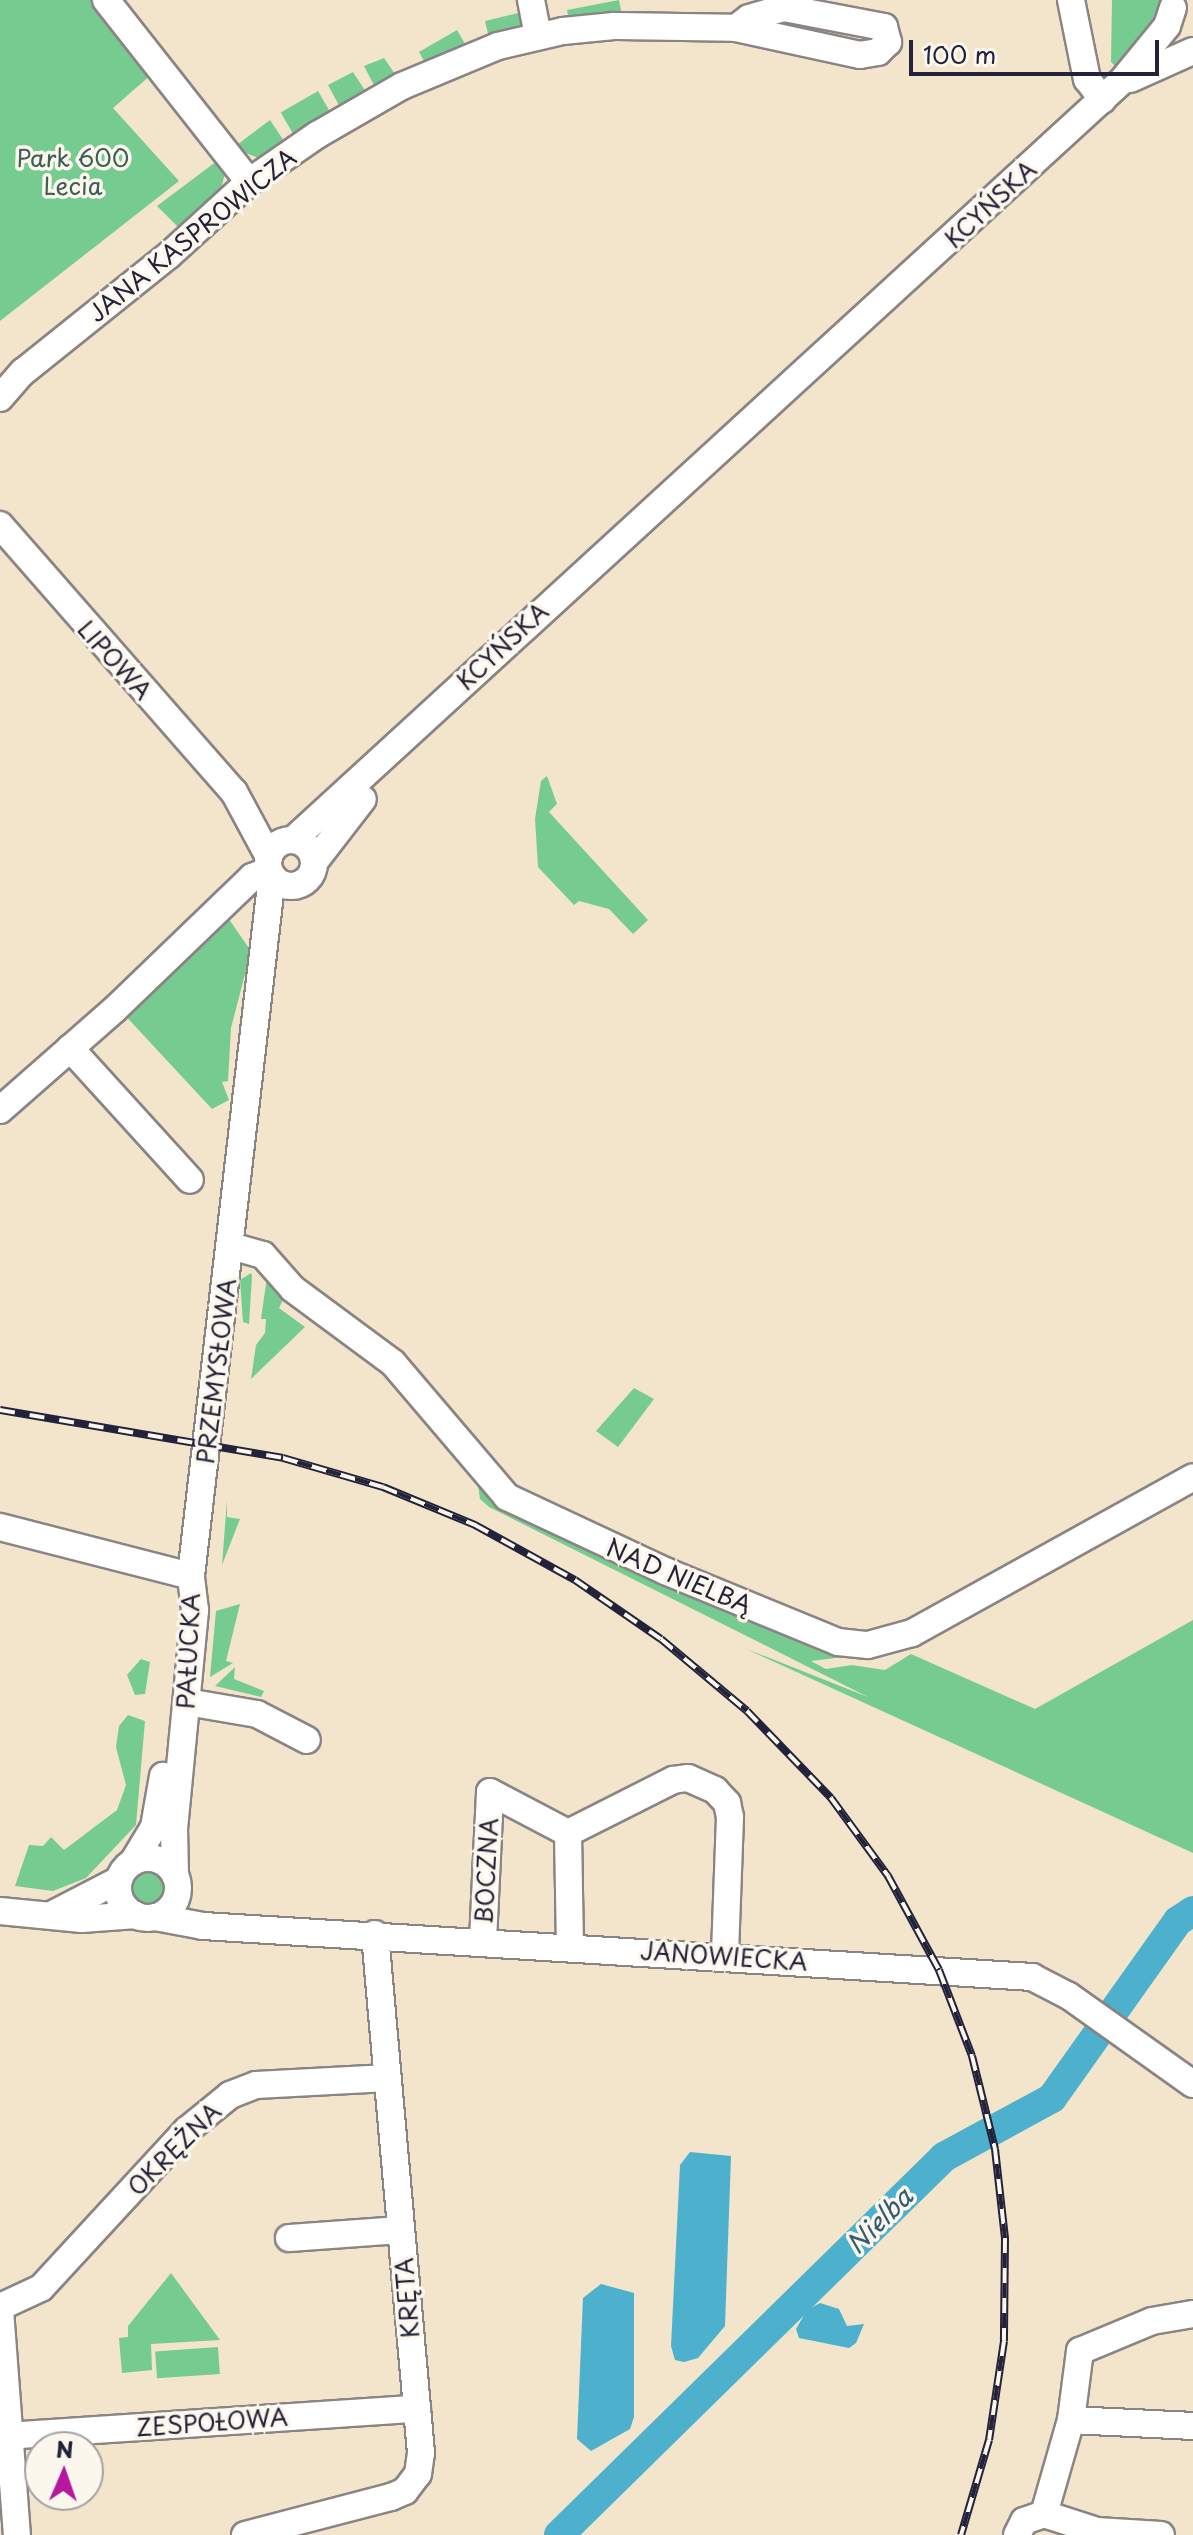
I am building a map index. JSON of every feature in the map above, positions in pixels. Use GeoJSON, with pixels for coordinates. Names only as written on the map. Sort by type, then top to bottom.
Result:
{"type":"FeatureCollection","features":[{"type":"Feature","properties":{"kind":"street"},"geometry":{"type":"LineString","coordinates":[[106,0],[249,182]]}},
{"type":"Feature","properties":{"kind":"street"},"geometry":{"type":"LineString","coordinates":[[531,0],[538,36]]}},
{"type":"Feature","properties":{"kind":"street"},"geometry":{"type":"LineString","coordinates":[[1071,0],[1087,79],[1103,100]]}},
{"type":"Feature","properties":{"kind":"street"},"geometry":{"type":"LineString","coordinates":[[1173,3],[1179,30],[1193,43]]}},
{"type":"Feature","properties":{"kind":"street","name":"KCYŃSKA"},"geometry":{"type":"LineString","coordinates":[[293,840],[645,514],[716,458],[1103,100],[1167,26],[1173,3]]}},
{"type":"Feature","properties":{"kind":"street","name":"JANA KASPROWICZA"},"geometry":{"type":"LineString","coordinates":[[0,398],[12,378],[185,242],[249,182],[317,135],[402,86],[481,51],[538,36],[614,26],[736,28],[860,55],[878,52],[888,42],[887,32],[874,24],[765,6],[736,28]]}},
{"type":"Feature","properties":{"kind":"street","name":"KCYŃSKA"},"geometry":{"type":"LineString","coordinates":[[1122,81],[1193,51]]}},
{"type":"Feature","properties":{"kind":"street","name":"KCYŃSKA"},"geometry":{"type":"LineString","coordinates":[[315,861],[374,787],[667,516],[716,458]]}},
{"type":"Feature","properties":{"kind":"street","name":"LIPOWA"},"geometry":{"type":"LineString","coordinates":[[0,525],[234,792],[293,840]]}},
{"type":"Feature","properties":{"kind":"street","name":"LIPOWA"},"geometry":{"type":"LineString","coordinates":[[234,792],[270,868]]}},
{"type":"Feature","properties":{"kind":"street"},"geometry":{"type":"LineString","coordinates":[[0,1110],[252,877],[270,868],[281,842],[293,840],[305,844],[315,861],[313,872],[300,884],[282,884],[270,868]]}},
{"type":"Feature","properties":{"kind":"street","name":"PRZEMYSŁOWA"},"geometry":{"type":"LineString","coordinates":[[191,1576],[264,970],[270,868]]}},
{"type":"Feature","properties":{"kind":"street","name":"PRZEMYSŁOWA"},"geometry":{"type":"LineString","coordinates":[[264,970],[300,884]]}},
{"type":"Feature","properties":{"kind":"street"},"geometry":{"type":"LineString","coordinates":[[229,900],[254,901],[269,915]]}},
{"type":"Feature","properties":{"kind":"street"},"geometry":{"type":"LineString","coordinates":[[70,1048],[190,1180]]}},
{"type":"Feature","properties":{"kind":"street","name":"NAD NIELBĄ"},"geometry":{"type":"LineString","coordinates":[[231,1246],[263,1255],[293,1289],[385,1355],[507,1497],[665,1571],[838,1642],[868,1645],[912,1633],[1193,1477]]}},
{"type":"Feature","properties":{"kind":"street"},"geometry":{"type":"LineString","coordinates":[[0,1527],[191,1576]]}},
{"type":"Feature","properties":{"kind":"street","name":"PAŁUCKA"},"geometry":{"type":"LineString","coordinates":[[176,1880],[174,1829],[195,1610],[191,1576]]}},
{"type":"Feature","properties":{"kind":"street","name":"PAŁUCKA"},"geometry":{"type":"LineString","coordinates":[[126,1871],[154,1827],[161,1796],[178,1608],[191,1576]]}},
{"type":"Feature","properties":{"kind":"street"},"geometry":{"type":"LineString","coordinates":[[187,1702],[257,1714],[307,1740]]}},
{"type":"Feature","properties":{"kind":"street"},"geometry":{"type":"LineString","coordinates":[[570,1946],[568,1833],[673,1780],[688,1778],[715,1790],[727,1803],[730,1817],[725,1956]]}},
{"type":"Feature","properties":{"kind":"street","name":"BOCZNA"},"geometry":{"type":"LineString","coordinates":[[483,1941],[490,1792],[568,1833]]}},
{"type":"Feature","properties":{"kind":"street"},"geometry":{"type":"LineString","coordinates":[[53,1914],[126,1871],[157,1860],[201,1911],[223,1925]]}},
{"type":"Feature","properties":{"kind":"street"},"geometry":{"type":"LineString","coordinates":[[126,1871],[123,1904],[146,1916],[174,1902],[176,1880]]}},
{"type":"Feature","properties":{"kind":"street","name":"JANOWIECKA"},"geometry":{"type":"LineString","coordinates":[[0,1911],[82,1919],[146,1916],[223,1925],[1032,1977],[1089,2010],[1193,2084]]}},
{"type":"Feature","properties":{"kind":"street","name":"KRĘTA"},"geometry":{"type":"LineString","coordinates":[[245,2535],[405,2491],[420,2464],[375,1934]]}},
{"type":"Feature","properties":{"kind":"street","name":"OKRĘŻNA"},"geometry":{"type":"LineString","coordinates":[[0,2308],[41,2288],[187,2130],[230,2095],[256,2085],[388,2078]]}},
{"type":"Feature","properties":{"kind":"street"},"geometry":{"type":"LineString","coordinates":[[289,2238],[401,2230]]}},
{"type":"Feature","properties":{"kind":"street"},"geometry":{"type":"LineString","coordinates":[[0,2308],[6,2436],[17,2535]]}},
{"type":"Feature","properties":{"kind":"street"},"geometry":{"type":"LineString","coordinates":[[1044,2514],[1071,2420],[1080,2351],[1152,2321],[1193,2314]]}},
{"type":"Feature","properties":{"kind":"street","name":"ZESPOŁOWA"},"geometry":{"type":"LineString","coordinates":[[6,2436],[417,2409]]}},
{"type":"Feature","properties":{"kind":"street"},"geometry":{"type":"LineString","coordinates":[[1071,2420],[1193,2426]]}},
{"type":"Feature","properties":{"kind":"street"},"geometry":{"type":"LineString","coordinates":[[1017,2535],[1024,2521],[1044,2514],[1097,2531],[1161,2535]]}},
{"type":"Feature","properties":{"kind":"green space","name":"Park 600 Lecia"},"geometry":{"type":"Polygon","coordinates":[[[0,0],[95,0],[152,74],[113,108],[179,181],[0,321],[0,0]]]}},
{"type":"Feature","properties":{"kind":"green space"},"geometry":{"type":"Polygon","coordinates":[[[619,0],[622,16],[570,26],[567,10],[619,0]]]}},
{"type":"Feature","properties":{"kind":"green space"},"geometry":{"type":"Polygon","coordinates":[[[1112,0],[1163,0],[1164,8],[1118,69],[1111,62],[1112,0]]]}},
{"type":"Feature","properties":{"kind":"green space"},"geometry":{"type":"Polygon","coordinates":[[[527,11],[518,32],[489,38],[485,21],[527,11]]]}},
{"type":"Feature","properties":{"kind":"green space"},"geometry":{"type":"Polygon","coordinates":[[[457,30],[467,47],[429,69],[419,52],[457,30]]]}},
{"type":"Feature","properties":{"kind":"green space"},"geometry":{"type":"Polygon","coordinates":[[[384,58],[397,77],[376,89],[364,66],[384,58]]]}},
{"type":"Feature","properties":{"kind":"green space"},"geometry":{"type":"Polygon","coordinates":[[[353,72],[366,92],[341,109],[328,85],[353,72]]]}},
{"type":"Feature","properties":{"kind":"green space"},"geometry":{"type":"Polygon","coordinates":[[[318,91],[332,115],[295,137],[281,112],[318,91]]]}},
{"type":"Feature","properties":{"kind":"green space"},"geometry":{"type":"Polygon","coordinates":[[[270,120],[288,147],[261,159],[233,148],[270,120]]]}},
{"type":"Feature","properties":{"kind":"green space"},"geometry":{"type":"Polygon","coordinates":[[[217,161],[226,170],[220,192],[178,227],[157,206],[217,161]]]}},
{"type":"Feature","properties":{"kind":"green space"},"geometry":{"type":"Polygon","coordinates":[[[547,776],[557,804],[549,812],[648,920],[633,934],[609,909],[579,901],[574,905],[538,867],[535,819],[541,781],[547,776]]]}},
{"type":"Feature","properties":{"kind":"green space"},"geometry":{"type":"Polygon","coordinates":[[[226,915],[251,951],[231,1028],[228,1081],[222,1082],[229,1100],[212,1109],[120,1010],[226,915]]]}},
{"type":"Feature","properties":{"kind":"green space"},"geometry":{"type":"Polygon","coordinates":[[[251,1273],[249,1324],[243,1322],[240,1280],[251,1273]]]}},
{"type":"Feature","properties":{"kind":"green space"},"geometry":{"type":"Polygon","coordinates":[[[267,1277],[284,1298],[279,1308],[305,1327],[251,1379],[256,1345],[265,1333],[266,1319],[261,1319],[267,1277]]]}},
{"type":"Feature","properties":{"kind":"green space"},"geometry":{"type":"Polygon","coordinates":[[[634,1388],[654,1399],[618,1447],[596,1431],[634,1388]]]}},
{"type":"Feature","properties":{"kind":"green space"},"geometry":{"type":"Polygon","coordinates":[[[477,1478],[852,1656],[811,1661],[826,1669],[852,1665],[885,1670],[911,1654],[1035,1709],[1193,1620],[1193,1853],[744,1648],[868,1697],[489,1507],[480,1499],[477,1478]]]}},
{"type":"Feature","properties":{"kind":"green space"},"geometry":{"type":"Polygon","coordinates":[[[227,1500],[227,1517],[240,1519],[222,1565],[227,1500]]]}},
{"type":"Feature","properties":{"kind":"green space"},"geometry":{"type":"Polygon","coordinates":[[[240,1604],[226,1661],[233,1663],[210,1677],[216,1611],[240,1604]]]}},
{"type":"Feature","properties":{"kind":"green space"},"geometry":{"type":"Polygon","coordinates":[[[141,1659],[150,1662],[145,1694],[135,1695],[127,1675],[141,1659]]]}},
{"type":"Feature","properties":{"kind":"green space"},"geometry":{"type":"Polygon","coordinates":[[[235,1667],[234,1679],[264,1691],[261,1697],[215,1686],[235,1667]]]}},
{"type":"Feature","properties":{"kind":"green space"},"geometry":{"type":"Polygon","coordinates":[[[128,1715],[145,1721],[136,1825],[86,1878],[53,1891],[15,1886],[29,1845],[43,1846],[51,1837],[64,1850],[117,1810],[126,1785],[116,1747],[119,1726],[128,1715]]]}},
{"type":"Feature","properties":{"kind":"green space"},"geometry":{"type":"Polygon","coordinates":[[[148,1867],[162,1873],[168,1887],[162,1901],[148,1907],[134,1901],[128,1887],[134,1873],[148,1867]]]}},
{"type":"Feature","properties":{"kind":"green space"},"geometry":{"type":"Polygon","coordinates":[[[171,2273],[220,2340],[151,2344],[152,2370],[122,2373],[119,2338],[128,2337],[128,2326],[171,2273]]]}},
{"type":"Feature","properties":{"kind":"green space"},"geometry":{"type":"Polygon","coordinates":[[[218,2347],[220,2374],[157,2378],[155,2351],[218,2347]]]}},
{"type":"Feature","properties":{"kind":"water"},"geometry":{"type":"Polygon","coordinates":[[[690,2152],[731,2156],[725,2326],[698,2358],[684,2362],[675,2360],[671,2346],[680,2165],[690,2152]]]}},
{"type":"Feature","properties":{"kind":"water"},"geometry":{"type":"Polygon","coordinates":[[[601,2284],[634,2293],[634,2417],[630,2429],[591,2451],[577,2439],[583,2298],[601,2284]]]}},
{"type":"Feature","properties":{"kind":"water"},"geometry":{"type":"Polygon","coordinates":[[[820,2303],[839,2309],[847,2326],[864,2324],[856,2343],[849,2348],[799,2338],[796,2329],[807,2310],[820,2303]]]}},
{"type":"Feature","properties":{"kind":"waterway","name":"Nielba"},"geometry":{"type":"LineString","coordinates":[[559,2535],[944,2157],[1052,2098],[1178,1921],[1193,1911]]}},
{"type":"Feature","properties":{"kind":"railway"},"geometry":{"type":"LineString","coordinates":[[0,1410],[283,1458],[383,1487],[475,1525],[575,1580],[661,1639],[747,1711],[831,1798],[888,1876],[939,1970],[972,2056],[995,2149],[1005,2238],[1004,2341],[989,2440],[961,2535]]}}]}
